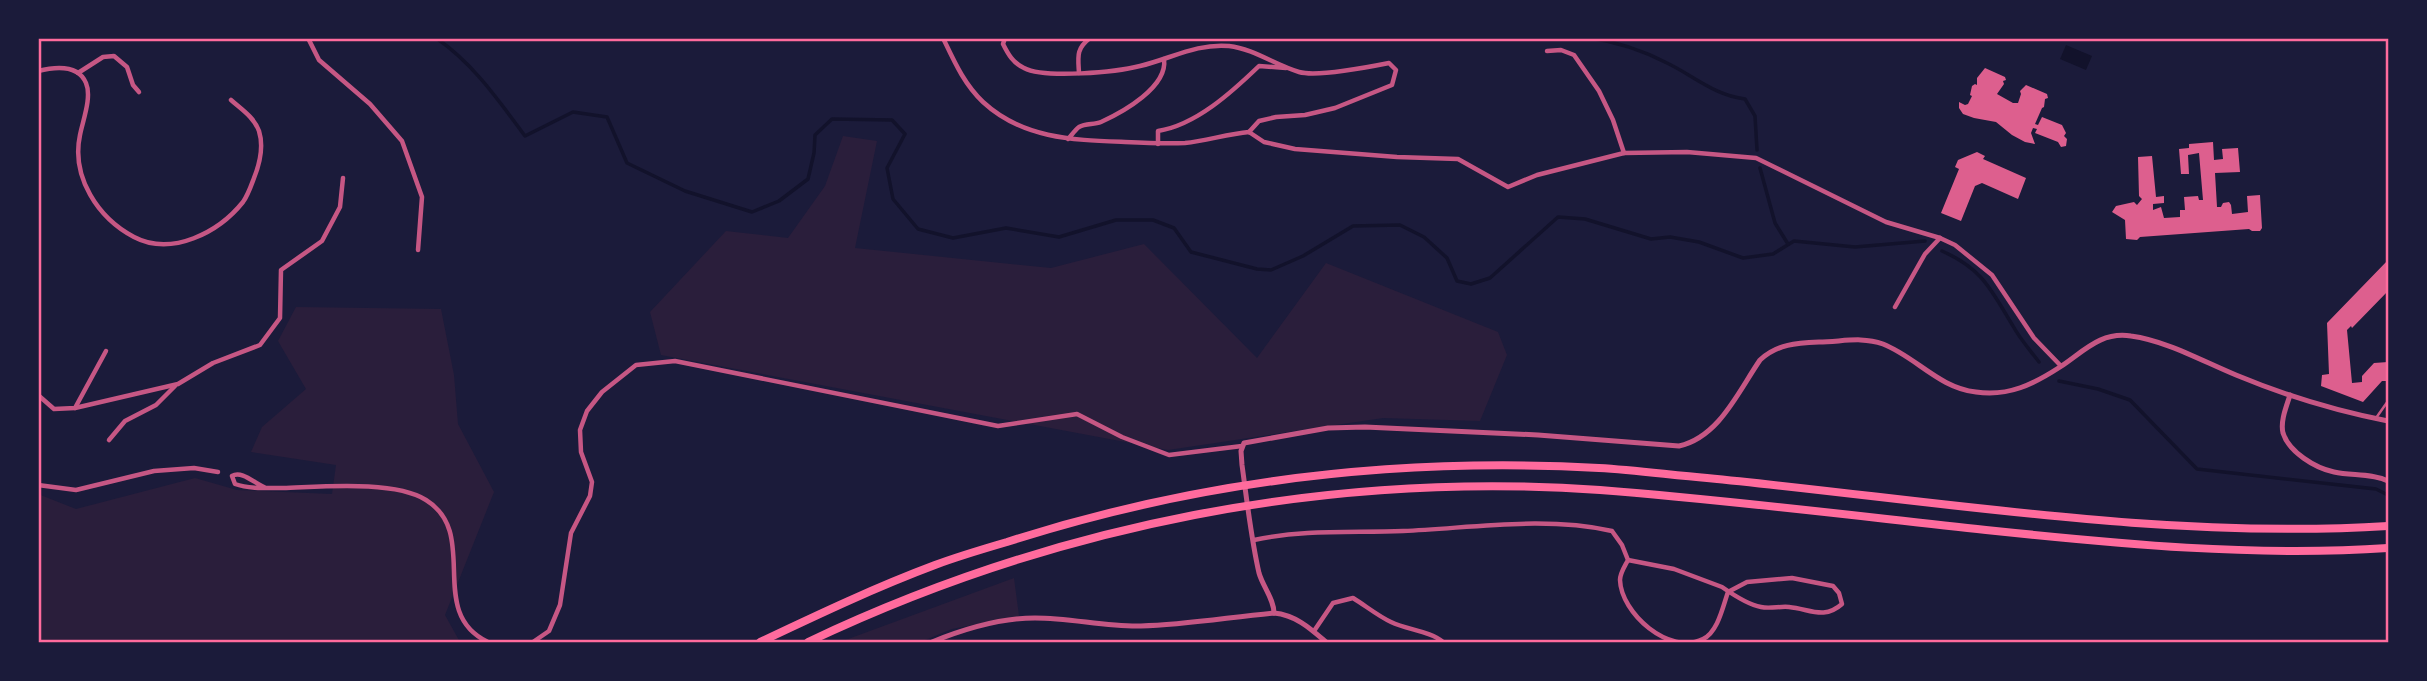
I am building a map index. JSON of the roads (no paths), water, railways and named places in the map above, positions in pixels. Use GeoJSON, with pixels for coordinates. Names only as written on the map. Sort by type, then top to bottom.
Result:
{"type":"FeatureCollection","features":[{"type":"Feature","properties":{"kind":"highway"},"geometry":{"type":"LineString","coordinates":[[760,642],[936,565],[1042,530],[1133,505],[1209,490],[1311,475],[1418,466],[1602,468],[2113,521],[2217,528],[2320,531],[2389,526]]}},
{"type":"Feature","properties":{"kind":"highway"},"geometry":{"type":"LineString","coordinates":[[808,642],[941,585],[1050,550],[1139,526],[1315,496],[1421,487],[1512,486],[1598,490],[2110,543],[2214,550],[2319,553],[2389,548]]}},
{"type":"Feature","properties":{"kind":"street"},"geometry":{"type":"LineString","coordinates":[[308,38],[318,60],[370,104],[401,141],[422,197],[418,250]]}},
{"type":"Feature","properties":{"kind":"street"},"geometry":{"type":"LineString","coordinates":[[943,38],[959,72],[984,103],[1038,133],[1068,139],[1158,144],[1191,142],[1249,132],[1259,121],[1335,108],[1374,94],[1392,85],[1396,71],[1389,63],[1349,70],[1300,72],[1253,52],[1230,47],[1190,49],[1138,67],[1079,73],[1044,73],[1024,69],[1010,58],[1003,44],[1005,38]]}},
{"type":"Feature","properties":{"kind":"street"},"geometry":{"type":"LineString","coordinates":[[1079,73],[1078,57],[1081,46],[1090,38]]}},
{"type":"Feature","properties":{"kind":"street"},"geometry":{"type":"LineString","coordinates":[[1230,38],[1230,47]]}},
{"type":"Feature","properties":{"kind":"street"},"geometry":{"type":"LineString","coordinates":[[1547,51],[1561,50],[1574,55],[1599,92],[1613,120],[1624,153]]}},
{"type":"Feature","properties":{"kind":"street"},"geometry":{"type":"LineString","coordinates":[[78,73],[103,57],[114,56],[127,67],[133,85],[139,92]]}},
{"type":"Feature","properties":{"kind":"street"},"geometry":{"type":"LineString","coordinates":[[1068,139],[1078,128],[1102,122],[1140,100],[1163,76],[1164,59]]}},
{"type":"Feature","properties":{"kind":"street"},"geometry":{"type":"LineString","coordinates":[[1158,144],[1158,131],[1173,129],[1221,101],[1259,66],[1291,68]]}},
{"type":"Feature","properties":{"kind":"street"},"geometry":{"type":"LineString","coordinates":[[38,71],[58,67],[78,73],[86,84],[87,102],[79,140],[82,176],[92,200],[115,225],[136,238],[152,243],[168,244],[208,233],[225,221],[244,200],[260,163],[260,140],[252,117],[231,100]]}},
{"type":"Feature","properties":{"kind":"street"},"geometry":{"type":"LineString","coordinates":[[1249,132],[1264,142],[1295,149],[1458,159],[1507,187],[1537,175],[1624,153],[1687,152],[1756,158],[1886,222],[1955,245],[1992,275],[2034,338],[2061,366]]}},
{"type":"Feature","properties":{"kind":"street"},"geometry":{"type":"LineString","coordinates":[[109,440],[125,421],[156,405],[178,384],[214,363],[260,345],[279,318],[281,270],[322,241],[340,207],[343,178]]}},
{"type":"Feature","properties":{"kind":"street"},"geometry":{"type":"LineString","coordinates":[[1895,307],[1925,254],[1940,238]]}},
{"type":"Feature","properties":{"kind":"street"},"geometry":{"type":"LineString","coordinates":[[533,642],[549,631],[560,605],[570,533],[590,496],[592,482],[581,452],[580,430],[587,411],[602,392],[636,365],[675,361],[998,426],[1077,414],[1122,437],[1169,455],[1242,446],[1249,441],[1316,429],[1374,427],[1538,435],[1679,446],[1692,443],[1712,430],[1760,360],[1770,351],[1797,343],[1855,339],[1881,343],[1944,383],[1961,390],[1998,394],[2021,389],[2061,366],[2096,341],[2110,336],[2127,335],[2160,344],[2290,395],[2389,421]]}},
{"type":"Feature","properties":{"kind":"street"},"geometry":{"type":"LineString","coordinates":[[75,408],[106,351]]}},
{"type":"Feature","properties":{"kind":"street"},"geometry":{"type":"LineString","coordinates":[[38,395],[54,409],[75,408],[178,384]]}},
{"type":"Feature","properties":{"kind":"street"},"geometry":{"type":"LineString","coordinates":[[2290,395],[2283,431],[2289,443],[2304,458],[2319,468],[2389,481]]}},
{"type":"Feature","properties":{"kind":"street"},"geometry":{"type":"LineString","coordinates":[[1242,446],[1242,465],[1261,580],[1274,606],[1274,613]]}},
{"type":"Feature","properties":{"kind":"street"},"geometry":{"type":"LineString","coordinates":[[38,485],[76,491],[154,471],[194,468],[232,476],[242,474],[266,488]]}},
{"type":"Feature","properties":{"kind":"street"},"geometry":{"type":"LineString","coordinates":[[232,476],[235,484],[242,487],[384,487],[425,499],[446,519],[454,544],[453,582],[457,608],[464,624],[488,642]]}},
{"type":"Feature","properties":{"kind":"street"},"geometry":{"type":"LineString","coordinates":[[1254,540],[1334,530],[1376,532],[1518,524],[1587,526],[1612,531],[1628,560],[1620,577],[1623,593],[1636,618],[1656,634],[1688,642],[1703,639],[1714,629],[1728,592],[1747,582],[1792,578],[1833,586],[1839,593],[1842,604],[1833,612],[1816,613],[1790,607],[1760,607],[1728,592],[1674,569],[1628,560]]}},
{"type":"Feature","properties":{"kind":"street"},"geometry":{"type":"LineString","coordinates":[[1314,631],[1333,603],[1353,598],[1388,621],[1436,636],[1443,642]]}},
{"type":"Feature","properties":{"kind":"street"},"geometry":{"type":"LineString","coordinates":[[932,642],[973,627],[1017,619],[1145,626],[1274,613],[1291,617],[1326,642]]}},
{"type":"Feature","properties":{"kind":"lane"},"geometry":{"type":"LineString","coordinates":[[2376,418],[2389,401]]}},
{"type":"Feature","properties":{"kind":"waterway"},"geometry":{"type":"LineString","coordinates":[[436,38],[474,71],[525,136],[573,112],[607,117],[627,163],[685,191],[752,212],[779,201],[808,179],[815,135],[832,119],[892,120],[905,134],[887,168],[893,199],[918,229],[953,238],[1006,228],[1059,237],[1116,220],[1153,220],[1174,228],[1191,252],[1271,270],[1303,256],[1353,226],[1400,225],[1424,237],[1447,258],[1457,281],[1471,284],[1490,278],[1558,217],[1585,219],[1651,239],[1670,237],[1699,242],[1743,258],[1773,254],[1794,241],[1855,247],[1925,241]]}},
{"type":"Feature","properties":{"kind":"waterway"},"geometry":{"type":"LineString","coordinates":[[1510,38],[1559,38]]}},
{"type":"Feature","properties":{"kind":"waterway"},"geometry":{"type":"LineString","coordinates":[[1590,38],[1639,50],[1724,94],[1745,99],[1755,116],[1757,150]]}},
{"type":"Feature","properties":{"kind":"waterway"},"geometry":{"type":"LineString","coordinates":[[1760,168],[1775,223],[1788,244]]}},
{"type":"Feature","properties":{"kind":"waterway"},"geometry":{"type":"LineString","coordinates":[[1942,251],[1967,265],[1985,282],[2039,362]]}},
{"type":"Feature","properties":{"kind":"waterway"},"geometry":{"type":"LineString","coordinates":[[2059,381],[2098,389],[2130,400],[2197,469],[2376,489],[2388,495]]}}]}
